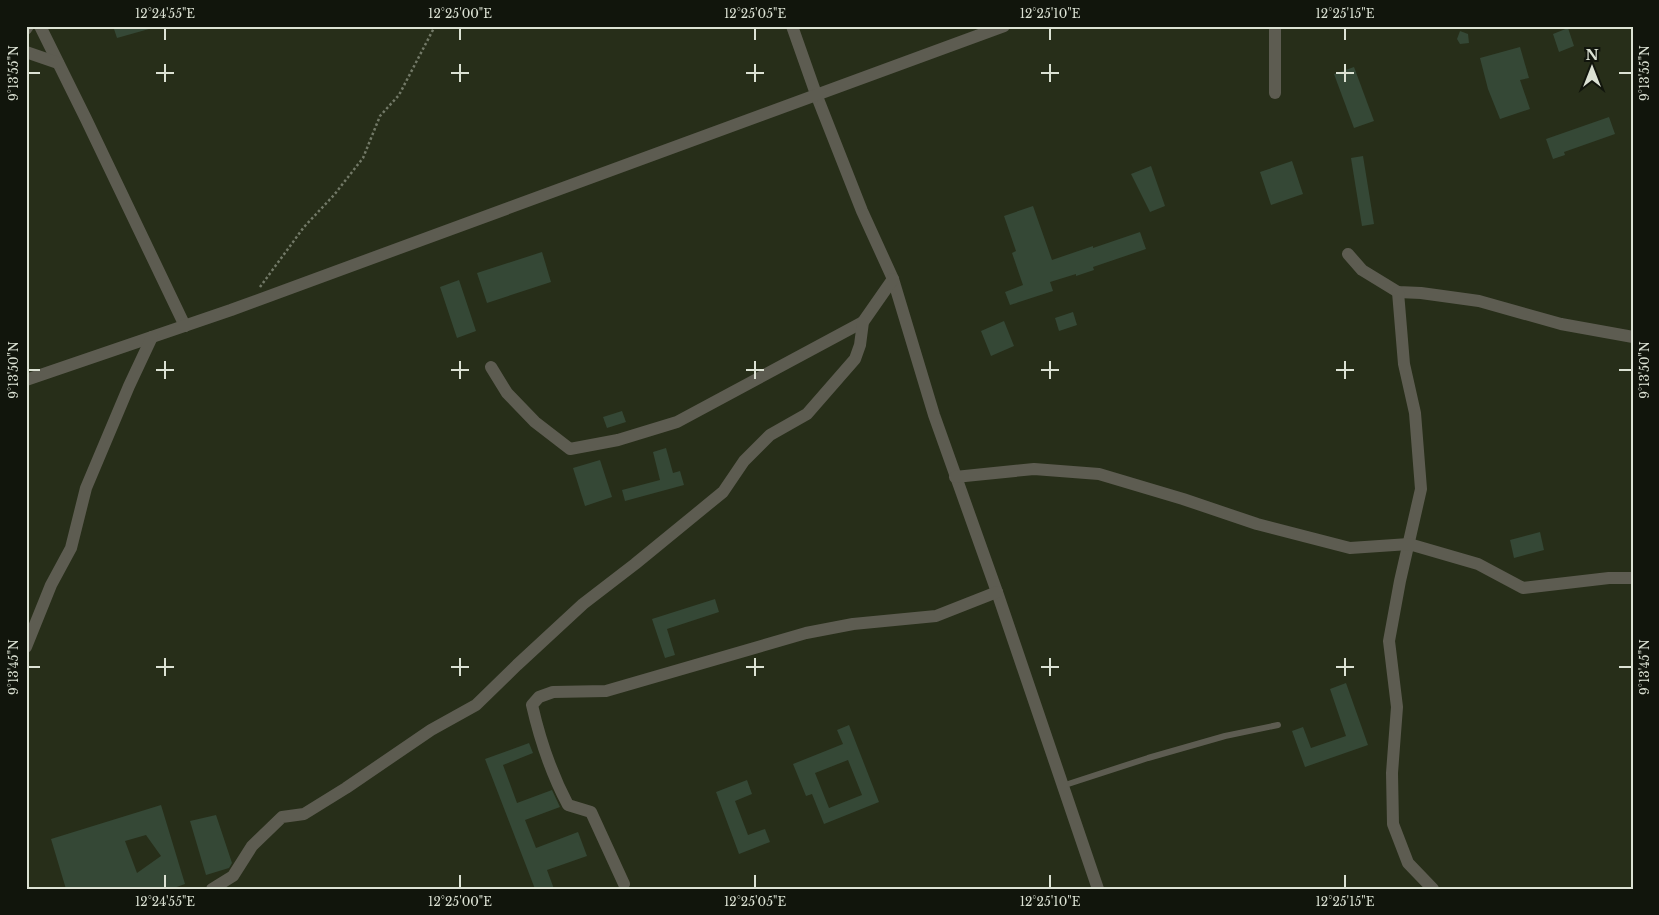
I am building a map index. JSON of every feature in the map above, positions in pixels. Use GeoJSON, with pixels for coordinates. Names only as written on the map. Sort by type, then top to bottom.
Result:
{"type":"FeatureCollection","features":[{"type":"Feature","properties":{"kind":"street"},"geometry":{"type":"LineString","coordinates":[[40,26],[185,326]]}},
{"type":"Feature","properties":{"kind":"street"},"geometry":{"type":"LineString","coordinates":[[792,26],[816,94],[862,211],[893,279],[934,416],[1098,889]]}},
{"type":"Feature","properties":{"kind":"street"},"geometry":{"type":"LineString","coordinates":[[26,380],[247,304],[1004,26]]}},
{"type":"Feature","properties":{"kind":"street"},"geometry":{"type":"LineString","coordinates":[[1275,26],[1276,93]]}},
{"type":"Feature","properties":{"kind":"street"},"geometry":{"type":"LineString","coordinates":[[26,52],[58,64]]}},
{"type":"Feature","properties":{"kind":"street"},"geometry":{"type":"LineString","coordinates":[[1348,254],[1362,270],[1398,292],[1422,293],[1479,301],[1561,324],[1633,337]]}},
{"type":"Feature","properties":{"kind":"street"},"geometry":{"type":"LineString","coordinates":[[491,367],[507,393],[535,422],[570,449],[618,440],[677,422],[862,322],[893,279]]}},
{"type":"Feature","properties":{"kind":"street"},"geometry":{"type":"LineString","coordinates":[[1398,292],[1404,364],[1415,413],[1421,489],[1400,581],[1389,642],[1397,707],[1392,773],[1393,824],[1408,863],[1433,889]]}},
{"type":"Feature","properties":{"kind":"street"},"geometry":{"type":"LineString","coordinates":[[212,889],[234,876],[252,846],[282,817],[304,814],[431,730],[476,705],[582,604],[635,564],[723,492],[744,461],[770,435],[808,414],[855,359],[860,345],[862,322]]}},
{"type":"Feature","properties":{"kind":"street"},"geometry":{"type":"LineString","coordinates":[[26,647],[51,585],[71,548],[86,488],[152,337]]}},
{"type":"Feature","properties":{"kind":"street"},"geometry":{"type":"LineString","coordinates":[[955,477],[1034,469],[1099,474],[1183,499],[1257,524],[1350,548],[1409,544],[1478,564],[1523,588],[1609,578],[1633,578]]}},
{"type":"Feature","properties":{"kind":"street"},"geometry":{"type":"LineString","coordinates":[[624,884],[591,812],[568,805],[555,780],[537,728],[532,705],[539,697],[552,692],[606,691],[806,633],[853,624],[936,616],[996,592]]}},
{"type":"Feature","properties":{"kind":"lane"},"geometry":{"type":"LineString","coordinates":[[1062,786],[1196,744],[1278,725]]}},
{"type":"Feature","properties":{"kind":"path"},"geometry":{"type":"LineString","coordinates":[[247,304],[304,227],[334,195],[363,158],[380,116],[399,95],[435,26]]}},
{"type":"Feature","properties":{"kind":"building"},"geometry":{"type":"Polygon","coordinates":[[[113,26],[149,26],[149,29],[117,38],[113,26]]]}},
{"type":"Feature","properties":{"kind":"building"},"geometry":{"type":"Polygon","coordinates":[[[1568,28],[1574,46],[1559,52],[1553,34],[1568,28]]]}},
{"type":"Feature","properties":{"kind":"building"},"geometry":{"type":"Polygon","coordinates":[[[1460,31],[1468,34],[1469,43],[1460,44],[1457,39],[1460,31]]]}},
{"type":"Feature","properties":{"kind":"building"},"geometry":{"type":"Polygon","coordinates":[[[1520,47],[1529,78],[1520,80],[1530,109],[1500,119],[1488,89],[1480,58],[1520,47]]]}},
{"type":"Feature","properties":{"kind":"building"},"geometry":{"type":"Polygon","coordinates":[[[1354,67],[1374,121],[1354,128],[1334,74],[1354,67]]]}},
{"type":"Feature","properties":{"kind":"building"},"geometry":{"type":"Polygon","coordinates":[[[1609,117],[1615,134],[1564,152],[1565,155],[1553,159],[1546,139],[1609,117]]]}},
{"type":"Feature","properties":{"kind":"building"},"geometry":{"type":"Polygon","coordinates":[[[1363,156],[1374,224],[1362,226],[1351,158],[1363,156]]]}},
{"type":"Feature","properties":{"kind":"building"},"geometry":{"type":"Polygon","coordinates":[[[1292,161],[1303,194],[1271,205],[1260,172],[1292,161]]]}},
{"type":"Feature","properties":{"kind":"building"},"geometry":{"type":"Polygon","coordinates":[[[1151,166],[1165,206],[1150,212],[1131,174],[1151,166]]]}},
{"type":"Feature","properties":{"kind":"building"},"geometry":{"type":"Polygon","coordinates":[[[1033,206],[1052,260],[1140,232],[1146,249],[1093,267],[1094,270],[1050,282],[1053,291],[1010,305],[1005,292],[1023,285],[1012,253],[1016,251],[1004,216],[1033,206]]]}},
{"type":"Feature","properties":{"kind":"building"},"geometry":{"type":"Polygon","coordinates":[[[542,252],[551,282],[487,303],[477,273],[542,252]]]}},
{"type":"Feature","properties":{"kind":"building"},"geometry":{"type":"Polygon","coordinates":[[[459,280],[476,331],[457,338],[440,287],[459,280]]]}},
{"type":"Feature","properties":{"kind":"building"},"geometry":{"type":"Polygon","coordinates":[[[1073,312],[1077,325],[1059,331],[1055,318],[1073,312]]]}},
{"type":"Feature","properties":{"kind":"building"},"geometry":{"type":"Polygon","coordinates":[[[1004,321],[1014,346],[991,356],[981,331],[1004,321]]]}},
{"type":"Feature","properties":{"kind":"building"},"geometry":{"type":"Polygon","coordinates":[[[622,411],[626,422],[607,428],[603,417],[622,411]]]}},
{"type":"Feature","properties":{"kind":"building"},"geometry":{"type":"Polygon","coordinates":[[[666,448],[673,473],[680,471],[684,485],[625,501],[622,490],[660,480],[653,452],[666,448]]]}},
{"type":"Feature","properties":{"kind":"building"},"geometry":{"type":"Polygon","coordinates":[[[600,460],[612,497],[585,506],[573,468],[600,460]]]}},
{"type":"Feature","properties":{"kind":"building"},"geometry":{"type":"Polygon","coordinates":[[[1540,532],[1544,550],[1514,558],[1510,540],[1540,532]]]}},
{"type":"Feature","properties":{"kind":"building"},"geometry":{"type":"Polygon","coordinates":[[[715,599],[719,612],[667,629],[675,655],[665,658],[652,619],[715,599]]]}},
{"type":"Feature","properties":{"kind":"building"},"geometry":{"type":"Polygon","coordinates":[[[1346,683],[1368,745],[1305,767],[1292,731],[1303,727],[1311,748],[1346,736],[1330,689],[1346,683]]]}},
{"type":"Feature","properties":{"kind":"building"},"geometry":{"type":"Polygon","coordinates":[[[849,725],[879,802],[824,824],[812,794],[806,796],[793,764],[843,744],[837,730],[849,725]],[[848,760],[815,773],[829,808],[862,795],[848,760]]]}},
{"type":"Feature","properties":{"kind":"building"},"geometry":{"type":"Polygon","coordinates":[[[529,743],[533,753],[503,765],[517,803],[552,790],[560,807],[525,820],[536,848],[578,832],[587,856],[547,870],[554,889],[535,889],[485,759],[529,743]]]}},
{"type":"Feature","properties":{"kind":"building"},"geometry":{"type":"Polygon","coordinates":[[[747,780],[752,794],[735,801],[748,835],[765,829],[770,842],[739,854],[716,792],[747,780]]]}},
{"type":"Feature","properties":{"kind":"building"},"geometry":{"type":"Polygon","coordinates":[[[161,805],[185,884],[171,889],[66,889],[51,839],[161,805]],[[146,835],[125,841],[137,873],[161,856],[146,835]]]}},
{"type":"Feature","properties":{"kind":"building"},"geometry":{"type":"Polygon","coordinates":[[[216,815],[232,863],[229,868],[206,875],[190,821],[216,815]]]}}]}
